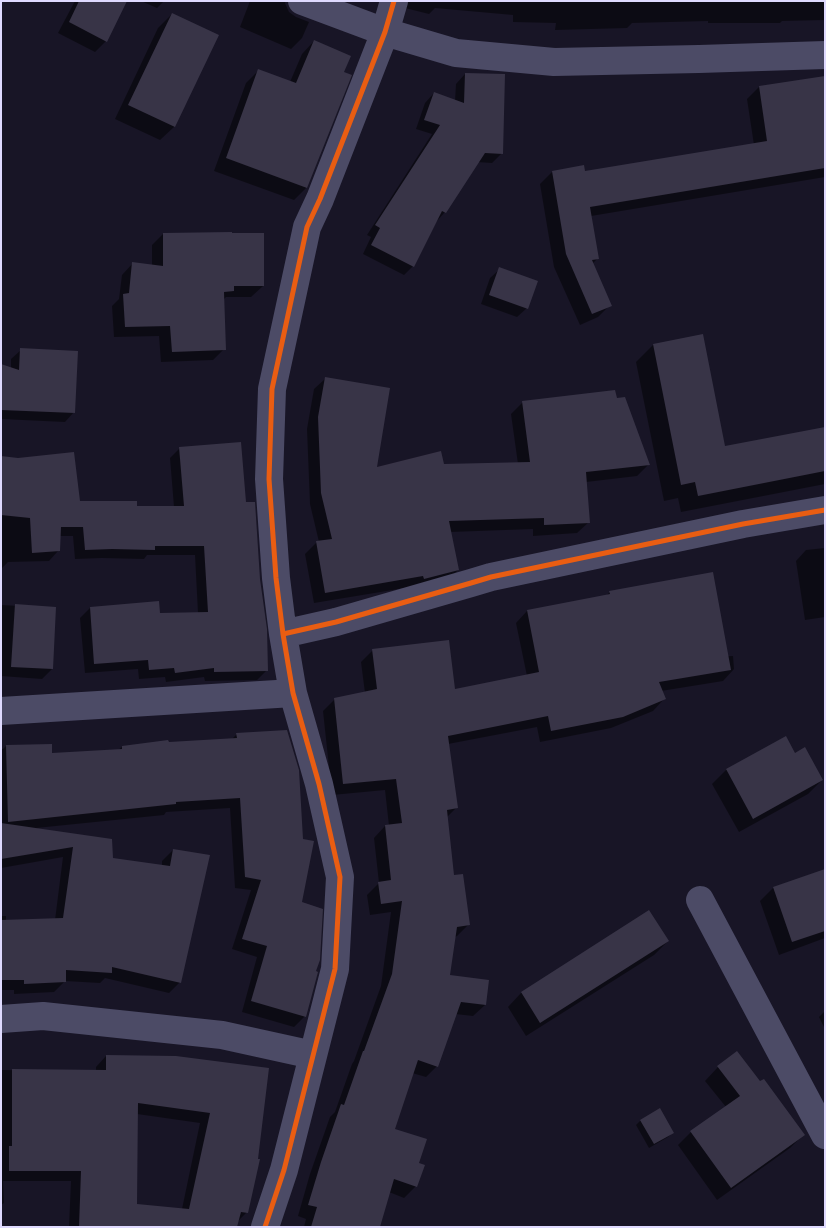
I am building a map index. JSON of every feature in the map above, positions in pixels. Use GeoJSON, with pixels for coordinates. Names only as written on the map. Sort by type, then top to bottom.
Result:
{"type":"FeatureCollection","features":[{"type":"Feature","properties":{"kind":"street"},"geometry":{"type":"LineString","coordinates":[[302,1],[385,32],[456,54],[554,62],[825,55]]}},
{"type":"Feature","properties":{"kind":"street"},"geometry":{"type":"LineString","coordinates":[[265,1227],[284,1170],[335,969],[340,877],[320,784],[293,693],[283,634],[276,578],[269,479],[272,389],[307,227],[320,199],[385,32],[394,1]]}},
{"type":"Feature","properties":{"kind":"street"},"geometry":{"type":"LineString","coordinates":[[283,634],[336,622],[481,580],[743,524],[825,510]]}},
{"type":"Feature","properties":{"kind":"street"},"geometry":{"type":"LineString","coordinates":[[1,711],[293,693]]}},
{"type":"Feature","properties":{"kind":"street"},"geometry":{"type":"LineString","coordinates":[[700,900],[825,1135]]}},
{"type":"Feature","properties":{"kind":"street"},"geometry":{"type":"LineString","coordinates":[[1,1019],[43,1016],[222,1035],[313,1056]]}},
{"type":"Feature","properties":{"kind":"building"},"geometry":{"type":"Polygon","coordinates":[[[79,1],[127,1],[107,42],[69,22],[79,1]]]}},
{"type":"Feature","properties":{"kind":"building"},"geometry":{"type":"Polygon","coordinates":[[[172,13],[219,35],[175,127],[128,105],[172,13]]]}},
{"type":"Feature","properties":{"kind":"building"},"geometry":{"type":"Polygon","coordinates":[[[314,40],[351,56],[344,72],[352,75],[307,188],[226,158],[258,69],[296,83],[314,40]]]}},
{"type":"Feature","properties":{"kind":"building"},"geometry":{"type":"Polygon","coordinates":[[[465,73],[505,74],[503,154],[485,153],[446,213],[442,211],[414,267],[371,245],[380,228],[375,225],[440,125],[424,120],[434,92],[464,103],[465,73]]]}},
{"type":"Feature","properties":{"kind":"building"},"geometry":{"type":"Polygon","coordinates":[[[825,76],[825,168],[590,207],[599,259],[592,260],[612,306],[592,314],[566,254],[552,171],[584,165],[585,171],[767,141],[759,86],[825,76]]]}},
{"type":"Feature","properties":{"kind":"building"},"geometry":{"type":"Polygon","coordinates":[[[163,233],[264,233],[264,286],[234,286],[234,291],[224,292],[226,350],[172,352],[170,326],[125,327],[123,294],[129,293],[132,262],[163,266],[163,233]]]}},
{"type":"Feature","properties":{"kind":"building"},"geometry":{"type":"Polygon","coordinates":[[[499,267],[538,281],[528,309],[489,295],[499,267]]]}},
{"type":"Feature","properties":{"kind":"building"},"geometry":{"type":"Polygon","coordinates":[[[703,334],[725,446],[825,427],[825,471],[698,496],[695,482],[681,485],[653,344],[703,334]]]}},
{"type":"Feature","properties":{"kind":"building"},"geometry":{"type":"Polygon","coordinates":[[[20,348],[78,351],[75,413],[1,410],[1,364],[19,370],[20,348]]]}},
{"type":"Feature","properties":{"kind":"building"},"geometry":{"type":"Polygon","coordinates":[[[325,377],[390,388],[377,467],[441,451],[444,464],[530,462],[522,401],[615,390],[617,398],[625,397],[650,465],[586,472],[590,523],[544,525],[544,518],[449,521],[459,570],[424,579],[423,576],[325,593],[316,541],[332,539],[321,493],[318,417],[325,377]]]}},
{"type":"Feature","properties":{"kind":"building"},"geometry":{"type":"Polygon","coordinates":[[[241,442],[246,502],[255,502],[260,579],[267,629],[268,671],[214,672],[214,668],[175,673],[174,668],[149,670],[148,660],[94,664],[90,607],[159,601],[160,613],[208,612],[204,546],[155,546],[155,550],[85,550],[83,527],[61,527],[60,551],[32,553],[30,518],[1,515],[1,456],[18,458],[74,452],[80,501],[137,501],[137,506],[184,506],[179,447],[241,442]]]}},
{"type":"Feature","properties":{"kind":"building"},"geometry":{"type":"Polygon","coordinates":[[[713,572],[731,670],[659,682],[666,699],[623,717],[551,731],[548,716],[448,736],[458,808],[447,810],[454,875],[463,874],[470,925],[457,927],[450,975],[489,980],[486,1005],[461,1002],[438,1067],[418,1060],[395,1129],[427,1139],[419,1163],[425,1165],[417,1187],[394,1179],[380,1227],[311,1227],[317,1207],[308,1205],[321,1162],[341,1104],[344,1105],[392,974],[402,901],[381,904],[378,882],[391,880],[385,825],[402,823],[396,779],[343,784],[334,698],[377,689],[372,649],[449,640],[455,689],[539,672],[527,610],[610,594],[609,591],[713,572]]]}},
{"type":"Feature","properties":{"kind":"building"},"geometry":{"type":"Polygon","coordinates":[[[15,604],[56,607],[53,669],[11,667],[15,604]]]}},
{"type":"Feature","properties":{"kind":"building"},"geometry":{"type":"Polygon","coordinates":[[[287,730],[299,770],[303,839],[314,841],[302,902],[323,909],[320,960],[306,1017],[251,1001],[267,946],[242,939],[261,880],[245,877],[240,798],[176,802],[176,804],[8,822],[6,745],[52,744],[52,753],[122,749],[122,746],[168,740],[169,742],[237,738],[236,733],[287,730]]]}},
{"type":"Feature","properties":{"kind":"building"},"geometry":{"type":"Polygon","coordinates":[[[786,736],[795,753],[805,747],[823,780],[753,819],[726,769],[786,736]]]}},
{"type":"Feature","properties":{"kind":"building"},"geometry":{"type":"Polygon","coordinates":[[[1,823],[112,839],[113,858],[170,866],[173,849],[210,855],[181,983],[112,967],[112,973],[66,970],[66,982],[24,984],[24,980],[1,980],[1,920],[63,918],[73,847],[1,859],[1,823]]]}},
{"type":"Feature","properties":{"kind":"building"},"geometry":{"type":"Polygon","coordinates":[[[825,869],[825,931],[792,942],[773,887],[825,869]]]}},
{"type":"Feature","properties":{"kind":"building"},"geometry":{"type":"Polygon","coordinates":[[[649,910],[669,941],[540,1023],[521,992],[649,910]]]}},
{"type":"Feature","properties":{"kind":"building"},"geometry":{"type":"Polygon","coordinates":[[[737,1051],[760,1081],[764,1079],[805,1135],[731,1188],[690,1131],[740,1096],[717,1066],[737,1051]]]}},
{"type":"Feature","properties":{"kind":"building"},"geometry":{"type":"Polygon","coordinates":[[[106,1055],[176,1056],[269,1068],[258,1159],[260,1159],[248,1213],[241,1212],[237,1227],[79,1227],[81,1171],[9,1171],[9,1146],[12,1146],[12,1069],[106,1070],[106,1055]],[[138,1103],[137,1204],[189,1209],[210,1113],[138,1103]]]}},
{"type":"Feature","properties":{"kind":"building"},"geometry":{"type":"Polygon","coordinates":[[[660,1108],[674,1133],[654,1144],[640,1120],[660,1108]]]}},
{"type":"Feature","properties":{"kind":"cycle path"},"geometry":{"type":"LineString","coordinates":[[265,1227],[284,1170],[335,969],[340,877],[319,784],[293,693],[283,634],[276,578],[269,479],[272,389],[307,227],[320,199],[385,32],[394,1]]}},
{"type":"Feature","properties":{"kind":"cycle path"},"geometry":{"type":"LineString","coordinates":[[283,634],[336,622],[491,577],[743,524],[825,510]]}}]}
